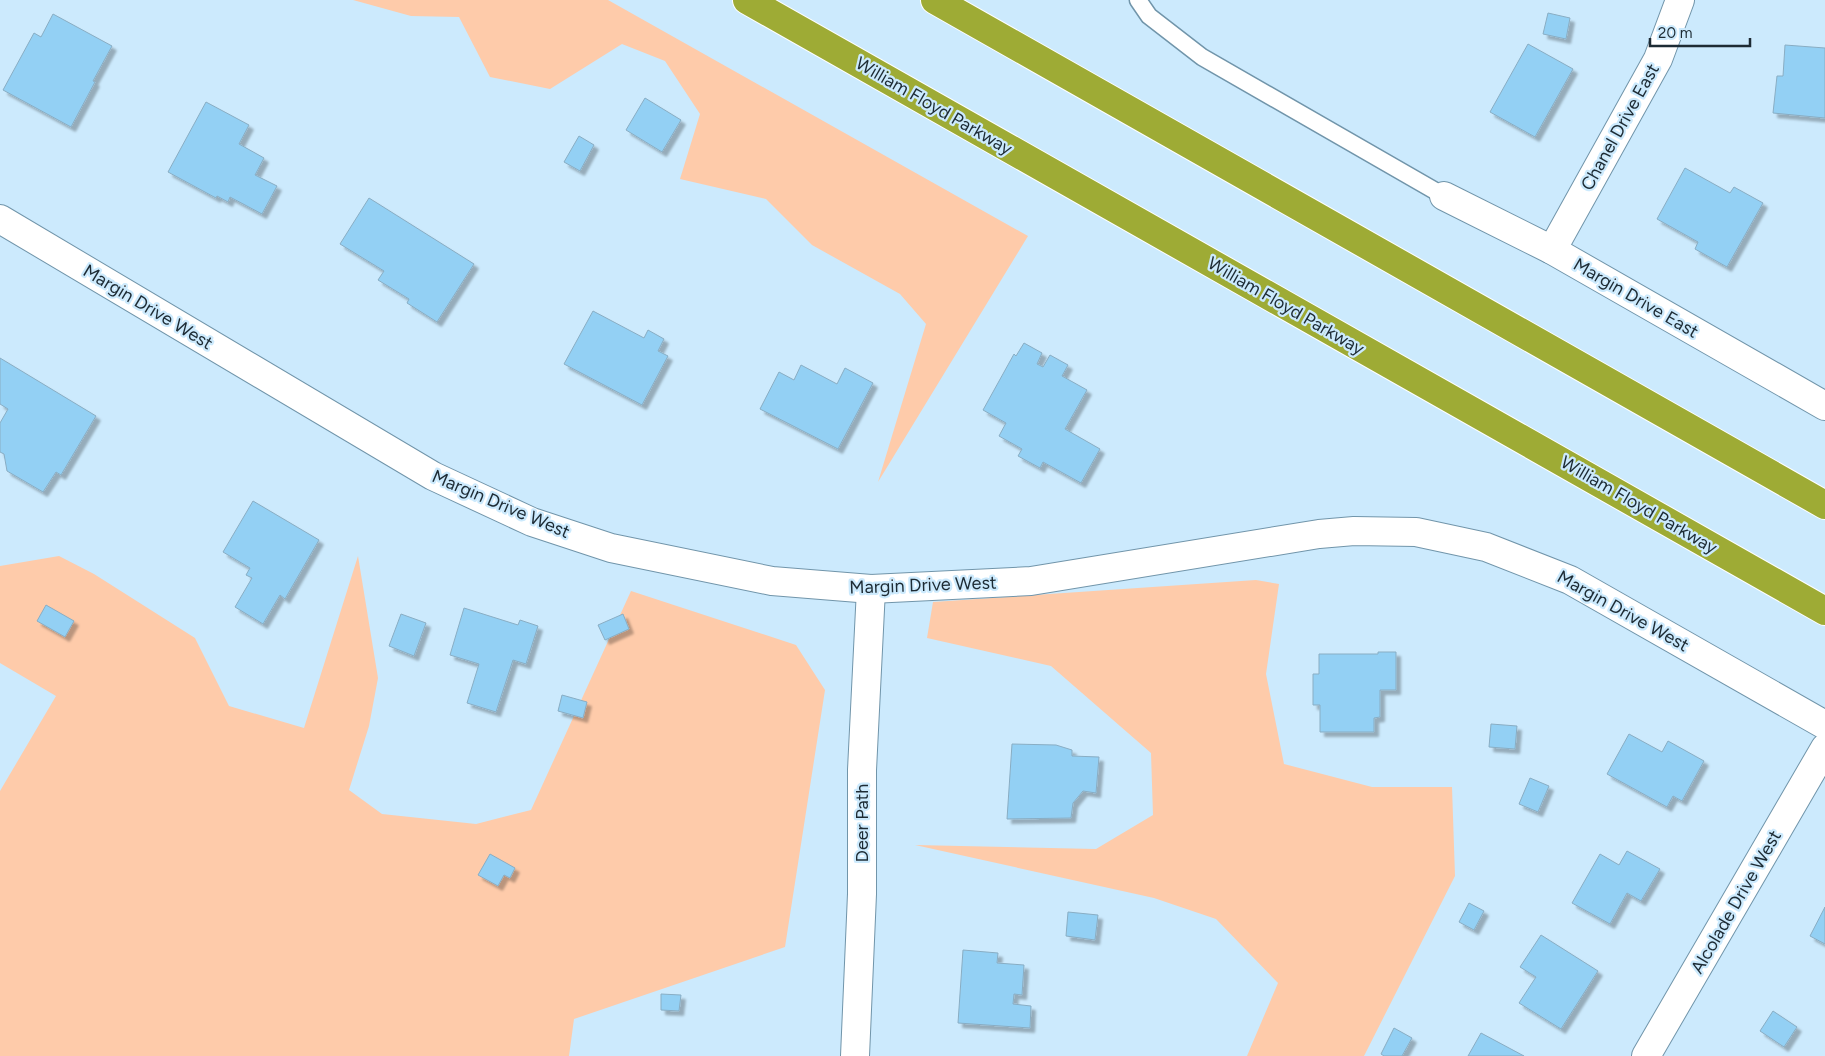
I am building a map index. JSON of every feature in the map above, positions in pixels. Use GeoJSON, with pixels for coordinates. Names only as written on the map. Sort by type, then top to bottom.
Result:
{"type":"FeatureCollection","features":[{"type":"Feature","properties":{"kind":"highway","name":"William Floyd Parkway"},"geometry":{"type":"LineString","coordinates":[[747,0],[1825,611]]}},
{"type":"Feature","properties":{"kind":"highway"},"geometry":{"type":"LineString","coordinates":[[935,0],[1825,505]]}},
{"type":"Feature","properties":{"kind":"street","name":"Chanel Drive East"},"geometry":{"type":"LineString","coordinates":[[1552,250],[1658,59],[1680,0]]}},
{"type":"Feature","properties":{"kind":"street","name":"Margin Drive East"},"geometry":{"type":"LineString","coordinates":[[1444,196],[1552,250],[1825,406]]}},
{"type":"Feature","properties":{"kind":"street","name":"Margin Drive West"},"geometry":{"type":"LineString","coordinates":[[0,219],[433,476],[532,522],[611,548],[772,581],[870,589],[1031,581],[1319,534],[1354,531],[1416,532],[1486,547],[1570,580],[1825,725]]}},
{"type":"Feature","properties":{"kind":"street","name":"Deer Path"},"geometry":{"type":"LineString","coordinates":[[855,1056],[862,894],[862,770],[870,589]]}},
{"type":"Feature","properties":{"kind":"street","name":"Alcolade Drive West"},"geometry":{"type":"LineString","coordinates":[[1646,1056],[1825,748]]}},
{"type":"Feature","properties":{"kind":"lane"},"geometry":{"type":"LineString","coordinates":[[1138,0],[1149,16],[1202,56],[1444,196]]}},
{"type":"Feature","properties":{"kind":"shaded area"},"geometry":{"type":"Polygon","coordinates":[[[353,0],[608,0],[1028,236],[878,482],[926,324],[900,294],[812,245],[766,199],[680,179],[700,114],[665,61],[622,44],[550,89],[490,77],[459,17],[411,16],[353,0]]]}},
{"type":"Feature","properties":{"kind":"shaded area"},"geometry":{"type":"Polygon","coordinates":[[[59,556],[94,574],[195,638],[229,706],[304,728],[358,556],[378,678],[369,726],[349,790],[382,814],[476,824],[531,810],[631,591],[796,645],[825,690],[785,947],[574,1019],[569,1056],[0,1056],[0,791],[56,696],[0,663],[0,566],[59,556]]]}},
{"type":"Feature","properties":{"kind":"shaded area"},"geometry":{"type":"Polygon","coordinates":[[[1256,580],[1279,584],[1266,674],[1284,764],[1372,787],[1452,787],[1455,876],[1364,1056],[1247,1056],[1278,983],[1216,919],[1154,898],[915,845],[1096,849],[1153,815],[1151,753],[1051,666],[927,638],[933,602],[1256,580]]]}},
{"type":"Feature","properties":{"kind":"building"},"geometry":{"type":"Polygon","coordinates":[[[1548,13],[1570,18],[1566,39],[1543,34],[1548,13]]]}},
{"type":"Feature","properties":{"kind":"building"},"geometry":{"type":"Polygon","coordinates":[[[53,14],[112,46],[71,127],[3,90],[34,33],[41,37],[53,14]]]}},
{"type":"Feature","properties":{"kind":"building"},"geometry":{"type":"Polygon","coordinates":[[[1528,44],[1573,69],[1535,137],[1490,112],[1528,44]]]}},
{"type":"Feature","properties":{"kind":"building"},"geometry":{"type":"Polygon","coordinates":[[[1785,45],[1825,48],[1825,118],[1773,113],[1777,76],[1783,76],[1785,45]]]}},
{"type":"Feature","properties":{"kind":"building"},"geometry":{"type":"Polygon","coordinates":[[[645,98],[681,120],[662,152],[626,130],[645,98]]]}},
{"type":"Feature","properties":{"kind":"building"},"geometry":{"type":"Polygon","coordinates":[[[206,102],[249,125],[239,144],[264,158],[255,175],[277,186],[262,214],[230,197],[228,202],[217,196],[216,198],[168,172],[206,102]]]}},
{"type":"Feature","properties":{"kind":"building"},"geometry":{"type":"Polygon","coordinates":[[[579,136],[594,145],[580,171],[564,162],[579,136]]]}},
{"type":"Feature","properties":{"kind":"building"},"geometry":{"type":"Polygon","coordinates":[[[1685,168],[1730,193],[1734,187],[1763,203],[1727,267],[1695,249],[1698,242],[1657,219],[1685,168]]]}},
{"type":"Feature","properties":{"kind":"building"},"geometry":{"type":"Polygon","coordinates":[[[369,198],[474,264],[437,322],[407,303],[409,299],[378,280],[384,271],[340,244],[369,198]]]}},
{"type":"Feature","properties":{"kind":"building"},"geometry":{"type":"Polygon","coordinates":[[[593,311],[644,338],[648,330],[664,339],[658,351],[668,356],[642,405],[564,364],[593,311]]]}},
{"type":"Feature","properties":{"kind":"building"},"geometry":{"type":"Polygon","coordinates":[[[1024,343],[1042,353],[1037,364],[1043,367],[1050,355],[1068,365],[1062,376],[1087,390],[1065,429],[1100,449],[1081,483],[1043,462],[1040,468],[1018,456],[1022,449],[999,436],[1006,423],[983,410],[1014,354],[1016,356],[1024,343]]]}},
{"type":"Feature","properties":{"kind":"building"},"geometry":{"type":"Polygon","coordinates":[[[0,358],[96,416],[61,475],[56,472],[43,492],[7,471],[4,454],[0,452],[0,423],[8,409],[0,404],[0,358]]]}},
{"type":"Feature","properties":{"kind":"building"},"geometry":{"type":"Polygon","coordinates":[[[801,365],[837,384],[845,368],[873,383],[838,449],[760,409],[779,372],[794,380],[801,365]]]}},
{"type":"Feature","properties":{"kind":"building"},"geometry":{"type":"Polygon","coordinates":[[[253,501],[319,540],[285,599],[280,595],[263,624],[235,607],[252,578],[246,575],[250,568],[223,552],[253,501]]]}},
{"type":"Feature","properties":{"kind":"building"},"geometry":{"type":"Polygon","coordinates":[[[46,605],[74,621],[65,637],[37,621],[46,605]]]}},
{"type":"Feature","properties":{"kind":"building"},"geometry":{"type":"Polygon","coordinates":[[[464,608],[518,625],[520,620],[538,626],[526,664],[513,660],[496,712],[467,703],[479,664],[450,655],[464,608]]]}},
{"type":"Feature","properties":{"kind":"building"},"geometry":{"type":"Polygon","coordinates":[[[401,614],[426,623],[414,656],[389,646],[401,614]]]}},
{"type":"Feature","properties":{"kind":"building"},"geometry":{"type":"Polygon","coordinates":[[[623,614],[629,629],[605,640],[598,625],[623,614]]]}},
{"type":"Feature","properties":{"kind":"building"},"geometry":{"type":"Polygon","coordinates":[[[1378,652],[1396,652],[1396,690],[1380,690],[1380,717],[1374,718],[1374,732],[1320,732],[1320,705],[1313,705],[1313,674],[1319,674],[1319,654],[1378,654],[1378,652]]]}},
{"type":"Feature","properties":{"kind":"building"},"geometry":{"type":"Polygon","coordinates":[[[562,695],[587,702],[583,718],[558,711],[562,695]]]}},
{"type":"Feature","properties":{"kind":"building"},"geometry":{"type":"Polygon","coordinates":[[[1491,724],[1517,726],[1515,749],[1489,747],[1491,724]]]}},
{"type":"Feature","properties":{"kind":"building"},"geometry":{"type":"Polygon","coordinates":[[[1629,734],[1662,752],[1668,741],[1704,761],[1682,801],[1673,796],[1667,807],[1607,774],[1629,734]]]}},
{"type":"Feature","properties":{"kind":"building"},"geometry":{"type":"Polygon","coordinates":[[[1012,744],[1056,745],[1072,750],[1072,756],[1099,757],[1096,793],[1083,791],[1073,803],[1071,818],[1007,819],[1012,744]]]}},
{"type":"Feature","properties":{"kind":"building"},"geometry":{"type":"Polygon","coordinates":[[[1530,778],[1549,786],[1538,812],[1519,804],[1530,778]]]}},
{"type":"Feature","properties":{"kind":"building"},"geometry":{"type":"Polygon","coordinates":[[[1627,851],[1660,869],[1641,901],[1627,893],[1610,924],[1572,903],[1600,854],[1619,865],[1627,851]]]}},
{"type":"Feature","properties":{"kind":"building"},"geometry":{"type":"Polygon","coordinates":[[[490,854],[515,868],[510,878],[504,875],[498,886],[478,875],[490,854]]]}},
{"type":"Feature","properties":{"kind":"building"},"geometry":{"type":"Polygon","coordinates":[[[1469,903],[1484,911],[1474,930],[1459,922],[1469,903]]]}},
{"type":"Feature","properties":{"kind":"building"},"geometry":{"type":"Polygon","coordinates":[[[1825,907],[1825,944],[1810,936],[1825,907]]]}},
{"type":"Feature","properties":{"kind":"building"},"geometry":{"type":"Polygon","coordinates":[[[1068,912],[1098,915],[1095,940],[1066,936],[1068,912]]]}},
{"type":"Feature","properties":{"kind":"building"},"geometry":{"type":"Polygon","coordinates":[[[1541,935],[1598,971],[1561,1029],[1519,1003],[1536,977],[1520,967],[1541,935]]]}},
{"type":"Feature","properties":{"kind":"building"},"geometry":{"type":"Polygon","coordinates":[[[963,950],[998,953],[997,963],[1024,965],[1022,995],[1014,994],[1013,1004],[1031,1006],[1030,1028],[958,1023],[963,950]]]}},
{"type":"Feature","properties":{"kind":"building"},"geometry":{"type":"Polygon","coordinates":[[[661,994],[681,995],[679,1011],[661,1010],[661,994]]]}},
{"type":"Feature","properties":{"kind":"building"},"geometry":{"type":"Polygon","coordinates":[[[1773,1011],[1797,1027],[1784,1047],[1760,1031],[1773,1011]]]}},
{"type":"Feature","properties":{"kind":"building"},"geometry":{"type":"Polygon","coordinates":[[[1394,1028],[1412,1038],[1402,1056],[1384,1056],[1381,1054],[1394,1028]]]}},
{"type":"Feature","properties":{"kind":"building"},"geometry":{"type":"Polygon","coordinates":[[[1481,1033],[1524,1056],[1468,1056],[1481,1033]]]}}]}
